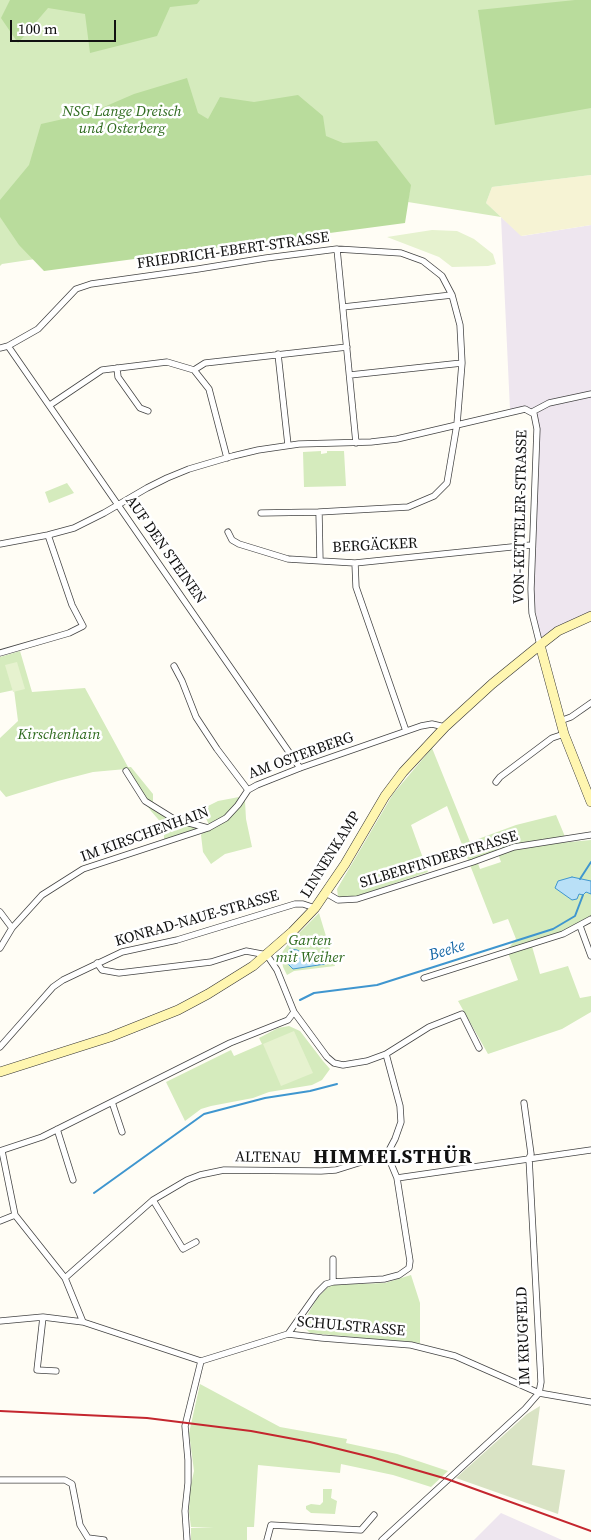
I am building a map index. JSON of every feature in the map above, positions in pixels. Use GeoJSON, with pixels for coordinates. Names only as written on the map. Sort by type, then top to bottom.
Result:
{"type":"FeatureCollection","features":[{"type":"Feature","properties":{"kind":"main road","name":"LINNENKAMP"},"geometry":{"type":"LineString","coordinates":[[0,1072],[110,1037],[178,1010],[231,981],[267,955],[315,908],[385,796],[408,766],[445,727],[492,684],[540,645],[563,629],[591,616]]}},
{"type":"Feature","properties":{"kind":"main road","name":"VON-KETTELER-STRASSE"},"geometry":{"type":"LineString","coordinates":[[540,645],[564,734],[591,802]]}},
{"type":"Feature","properties":{"kind":"street","name":"FRIEDRICH-EBERT-STRASSE"},"geometry":{"type":"LineString","coordinates":[[0,348],[8,346],[38,329],[76,289],[91,284],[337,249],[401,254],[423,261],[442,276],[452,295],[460,324],[462,363],[457,424],[447,483],[434,496],[408,507],[260,513]]}},
{"type":"Feature","properties":{"kind":"street"},"geometry":{"type":"LineString","coordinates":[[337,249],[356,442]]}},
{"type":"Feature","properties":{"kind":"street"},"geometry":{"type":"LineString","coordinates":[[343,307],[452,295]]}},
{"type":"Feature","properties":{"kind":"street","name":"AUF DEN STEINEN"},"geometry":{"type":"LineString","coordinates":[[8,346],[300,768]]}},
{"type":"Feature","properties":{"kind":"street"},"geometry":{"type":"LineString","coordinates":[[194,370],[205,363],[347,347]]}},
{"type":"Feature","properties":{"kind":"street"},"geometry":{"type":"LineString","coordinates":[[278,354],[288,446]]}},
{"type":"Feature","properties":{"kind":"street"},"geometry":{"type":"LineString","coordinates":[[50,405],[102,370],[167,362],[194,370],[209,389],[226,458]]}},
{"type":"Feature","properties":{"kind":"street"},"geometry":{"type":"LineString","coordinates":[[350,375],[462,363]]}},
{"type":"Feature","properties":{"kind":"street"},"geometry":{"type":"LineString","coordinates":[[117,368],[118,377],[140,408],[148,412]]}},
{"type":"Feature","properties":{"kind":"street"},"geometry":{"type":"LineString","coordinates":[[532,412],[549,403],[591,394]]}},
{"type":"Feature","properties":{"kind":"street","name":"VON-KETTELER-STRASSE"},"geometry":{"type":"LineString","coordinates":[[0,544],[48,535],[83,524],[167,478],[188,469],[253,451],[288,446],[397,439],[527,409],[532,412],[538,433],[531,545],[531,605],[540,645]]}},
{"type":"Feature","properties":{"kind":"street"},"geometry":{"type":"LineString","coordinates":[[319,512],[320,561]]}},
{"type":"Feature","properties":{"kind":"street","name":"BERGÄCKER"},"geometry":{"type":"LineString","coordinates":[[228,532],[232,540],[239,544],[288,559],[355,563],[531,545]]}},
{"type":"Feature","properties":{"kind":"street"},"geometry":{"type":"LineString","coordinates":[[0,653],[68,633],[83,626],[72,605],[48,535]]}},
{"type":"Feature","properties":{"kind":"street"},"geometry":{"type":"LineString","coordinates":[[355,563],[356,587],[406,732]]}},
{"type":"Feature","properties":{"kind":"street","name":"AM OSTERBERG"},"geometry":{"type":"LineString","coordinates":[[174,666],[196,717],[248,790],[300,768],[430,724],[445,727]]}},
{"type":"Feature","properties":{"kind":"street"},"geometry":{"type":"LineString","coordinates":[[560,721],[571,717],[591,703]]}},
{"type":"Feature","properties":{"kind":"street"},"geometry":{"type":"LineString","coordinates":[[496,782],[552,738],[564,734]]}},
{"type":"Feature","properties":{"kind":"street"},"geometry":{"type":"LineString","coordinates":[[126,771],[145,801],[174,819],[208,828]]}},
{"type":"Feature","properties":{"kind":"street","name":"IM KIRSCHENHAIN"},"geometry":{"type":"LineString","coordinates":[[0,948],[12,928],[42,895],[83,869],[208,828],[226,818],[248,790]]}},
{"type":"Feature","properties":{"kind":"street","name":"SILBERFINDERSTRASSE"},"geometry":{"type":"LineString","coordinates":[[326,893],[338,900],[358,899],[514,847],[591,836]]}},
{"type":"Feature","properties":{"kind":"street","name":"KONRAD-NAUE-STRASSE"},"geometry":{"type":"LineString","coordinates":[[0,1046],[53,987],[97,963],[135,948],[177,940],[294,904],[303,904],[315,908]]}},
{"type":"Feature","properties":{"kind":"street"},"geometry":{"type":"LineString","coordinates":[[0,912],[12,928]]}},
{"type":"Feature","properties":{"kind":"street"},"geometry":{"type":"LineString","coordinates":[[424,978],[563,934],[591,919]]}},
{"type":"Feature","properties":{"kind":"street"},"geometry":{"type":"LineString","coordinates":[[580,926],[591,956]]}},
{"type":"Feature","properties":{"kind":"street"},"geometry":{"type":"LineString","coordinates":[[97,963],[102,970],[119,973],[211,962],[246,951],[267,955],[277,970],[294,1012],[327,1058],[334,1063],[343,1065],[367,1061],[386,1054],[429,1027],[462,1014],[480,1048]]}},
{"type":"Feature","properties":{"kind":"street"},"geometry":{"type":"LineString","coordinates":[[83,1322],[65,1278],[15,1215],[1,1151],[42,1137],[230,1043],[288,1020],[294,1012]]}},
{"type":"Feature","properties":{"kind":"street"},"geometry":{"type":"LineString","coordinates":[[288,1334],[317,1293],[326,1284],[384,1279],[399,1275],[409,1268],[410,1261],[397,1178],[387,1154],[401,1122],[400,1106],[386,1054]]}},
{"type":"Feature","properties":{"kind":"street"},"geometry":{"type":"LineString","coordinates":[[112,1102],[122,1132]]}},
{"type":"Feature","properties":{"kind":"street","name":"IM KRUGFELD"},"geometry":{"type":"LineString","coordinates":[[386,1539],[525,1409],[538,1393],[542,1382],[529,1158],[531,1154],[524,1103]]}},
{"type":"Feature","properties":{"kind":"street"},"geometry":{"type":"LineString","coordinates":[[58,1129],[73,1180]]}},
{"type":"Feature","properties":{"kind":"street"},"geometry":{"type":"LineString","coordinates":[[397,1178],[591,1150]]}},
{"type":"Feature","properties":{"kind":"street","name":"ALTENAU"},"geometry":{"type":"LineString","coordinates":[[65,1278],[153,1200],[186,1180],[224,1170],[336,1170],[387,1154]]}},
{"type":"Feature","properties":{"kind":"street"},"geometry":{"type":"LineString","coordinates":[[153,1200],[183,1249],[196,1242]]}},
{"type":"Feature","properties":{"kind":"street"},"geometry":{"type":"LineString","coordinates":[[0,1221],[15,1215]]}},
{"type":"Feature","properties":{"kind":"street"},"geometry":{"type":"LineString","coordinates":[[333,1259],[333,1282]]}},
{"type":"Feature","properties":{"kind":"street"},"geometry":{"type":"LineString","coordinates":[[43,1318],[38,1370],[56,1371]]}},
{"type":"Feature","properties":{"kind":"street"},"geometry":{"type":"LineString","coordinates":[[0,1321],[43,1318],[83,1322],[200,1361],[185,1426],[188,1460],[185,1511],[187,1540]]}},
{"type":"Feature","properties":{"kind":"street","name":"SCHULSTRASSE"},"geometry":{"type":"LineString","coordinates":[[200,1361],[288,1334],[412,1345],[456,1356],[538,1393],[591,1402]]}},
{"type":"Feature","properties":{"kind":"street"},"geometry":{"type":"LineString","coordinates":[[0,1480],[65,1480],[72,1484],[80,1525],[88,1538],[104,1540]]}},
{"type":"Feature","properties":{"kind":"street"},"geometry":{"type":"LineString","coordinates":[[267,1540],[271,1525],[361,1530],[374,1515]]}},
{"type":"Feature","properties":{"kind":"shaded area"},"geometry":{"type":"Polygon","coordinates":[[[591,175],[591,225],[521,236],[486,203],[492,187],[591,175]]]}},
{"type":"Feature","properties":{"kind":"shaded area"},"geometry":{"type":"Polygon","coordinates":[[[501,217],[522,236],[591,225],[591,614],[542,639],[536,619],[533,586],[540,436],[538,422],[533,410],[524,407],[510,410],[501,217]]]}},
{"type":"Feature","properties":{"kind":"shaded area"},"geometry":{"type":"Polygon","coordinates":[[[501,1513],[562,1540],[474,1540],[501,1513]]]}},
{"type":"Feature","properties":{"kind":"green space","name":"NSG Lange Dreisch und Osterberg"},"geometry":{"type":"Polygon","coordinates":[[[0,0],[591,0],[591,175],[492,187],[486,203],[501,217],[408,202],[410,187],[82,252],[2,264],[0,266],[0,0]]]}},
{"type":"Feature","properties":{"kind":"green space"},"geometry":{"type":"Polygon","coordinates":[[[10,0],[200,0],[197,4],[170,7],[157,36],[90,53],[85,14],[48,8],[18,43],[1,18],[10,0]]]}},
{"type":"Feature","properties":{"kind":"green space"},"geometry":{"type":"Polygon","coordinates":[[[591,0],[591,108],[495,125],[478,10],[591,0]]]}},
{"type":"Feature","properties":{"kind":"green space"},"geometry":{"type":"Polygon","coordinates":[[[187,78],[198,113],[208,119],[220,97],[254,102],[298,95],[323,116],[326,136],[343,143],[377,141],[411,185],[405,223],[44,271],[19,245],[0,217],[0,200],[29,165],[41,124],[90,113],[134,94],[187,78]]]}},
{"type":"Feature","properties":{"kind":"green space"},"geometry":{"type":"Polygon","coordinates":[[[432,230],[457,231],[474,239],[493,254],[496,264],[452,267],[439,257],[387,237],[432,230]]]}},
{"type":"Feature","properties":{"kind":"green space"},"geometry":{"type":"Polygon","coordinates":[[[321,451],[321,454],[327,453],[327,451],[344,451],[346,486],[304,487],[303,452],[321,451]]]}},
{"type":"Feature","properties":{"kind":"green space"},"geometry":{"type":"Polygon","coordinates":[[[67,483],[74,493],[49,503],[45,492],[67,483]]]}},
{"type":"Feature","properties":{"kind":"green space","name":"Kirschenhain"},"geometry":{"type":"Polygon","coordinates":[[[20,651],[32,692],[85,688],[128,767],[131,767],[153,794],[153,804],[146,801],[126,769],[93,772],[6,797],[0,790],[0,738],[18,721],[14,690],[0,693],[0,657],[20,651]]]}},
{"type":"Feature","properties":{"kind":"green space"},"geometry":{"type":"Polygon","coordinates":[[[17,662],[25,689],[13,692],[5,665],[17,662]]]}},
{"type":"Feature","properties":{"kind":"green space"},"geometry":{"type":"Polygon","coordinates":[[[432,748],[470,842],[516,825],[556,815],[566,839],[514,846],[477,861],[480,869],[501,862],[498,854],[516,847],[591,840],[591,917],[565,931],[531,943],[540,974],[568,966],[580,998],[591,996],[591,1012],[562,1029],[488,1054],[458,1001],[518,980],[507,950],[516,939],[508,919],[493,924],[447,806],[411,825],[428,872],[354,897],[343,898],[338,896],[337,889],[393,794],[432,748]]]}},
{"type":"Feature","properties":{"kind":"green space"},"geometry":{"type":"Polygon","coordinates":[[[239,797],[245,801],[246,819],[252,847],[225,854],[211,864],[203,852],[201,835],[209,825],[205,816],[206,807],[218,801],[239,797]]]}},
{"type":"Feature","properties":{"kind":"green space"},"geometry":{"type":"Polygon","coordinates":[[[146,804],[203,828],[164,841],[164,826],[146,804]]]}},
{"type":"Feature","properties":{"kind":"green space","name":"Garten mit Weiher"},"geometry":{"type":"Polygon","coordinates":[[[319,913],[335,966],[294,971],[287,975],[283,967],[281,954],[288,944],[319,913]]]}},
{"type":"Feature","properties":{"kind":"green space"},"geometry":{"type":"Polygon","coordinates":[[[289,1026],[300,1031],[330,1069],[322,1080],[312,1085],[269,1092],[253,1098],[211,1106],[201,1109],[185,1121],[166,1082],[231,1050],[234,1056],[262,1044],[259,1038],[278,1028],[289,1026]]]}},
{"type":"Feature","properties":{"kind":"green space"},"geometry":{"type":"Polygon","coordinates":[[[294,1031],[313,1073],[281,1086],[263,1044],[294,1031]]]}},
{"type":"Feature","properties":{"kind":"green space"},"geometry":{"type":"Polygon","coordinates":[[[411,1275],[420,1303],[420,1343],[310,1333],[305,1328],[306,1317],[318,1297],[330,1285],[385,1283],[411,1275]]]}},
{"type":"Feature","properties":{"kind":"green space"},"geometry":{"type":"Polygon","coordinates":[[[200,1384],[280,1427],[347,1439],[346,1443],[397,1454],[448,1471],[431,1487],[393,1475],[341,1464],[340,1473],[258,1465],[254,1527],[247,1527],[247,1540],[191,1540],[191,1528],[214,1528],[191,1527],[189,1512],[190,1489],[194,1471],[189,1433],[200,1384]]]}},
{"type":"Feature","properties":{"kind":"green space"},"geometry":{"type":"Polygon","coordinates":[[[540,1406],[532,1465],[565,1470],[558,1514],[456,1478],[527,1414],[540,1406]]]}},
{"type":"Feature","properties":{"kind":"green space"},"geometry":{"type":"Polygon","coordinates":[[[323,1489],[332,1489],[331,1498],[337,1501],[335,1514],[311,1513],[306,1509],[306,1506],[311,1504],[320,1505],[323,1502],[323,1489]]]}},
{"type":"Feature","properties":{"kind":"water"},"geometry":{"type":"Polygon","coordinates":[[[572,877],[591,881],[591,894],[586,892],[583,895],[579,894],[577,899],[572,900],[555,888],[558,881],[572,877]]]}},
{"type":"Feature","properties":{"kind":"water"},"geometry":{"type":"Polygon","coordinates":[[[290,949],[297,950],[310,957],[321,956],[325,964],[293,969],[287,961],[290,949]]]}},
{"type":"Feature","properties":{"kind":"waterway","name":"Beeke"},"geometry":{"type":"LineString","coordinates":[[580,879],[591,862]]}},
{"type":"Feature","properties":{"kind":"waterway","name":"Beeke"},"geometry":{"type":"LineString","coordinates":[[300,1000],[314,993],[377,985],[553,929],[575,916],[583,895]]}},
{"type":"Feature","properties":{"kind":"waterway"},"geometry":{"type":"LineString","coordinates":[[94,1193],[204,1114],[265,1098],[310,1091],[337,1084]]}},
{"type":"Feature","properties":{"kind":"railway"},"geometry":{"type":"LineString","coordinates":[[0,1411],[147,1418],[251,1431],[310,1442],[447,1479],[591,1531]]}},
{"type":"Feature","properties":{"kind":"district","name":"HIMMELSTHÜR"},"geometry":{"type":"Point","coordinates":[393,1158]}}]}
